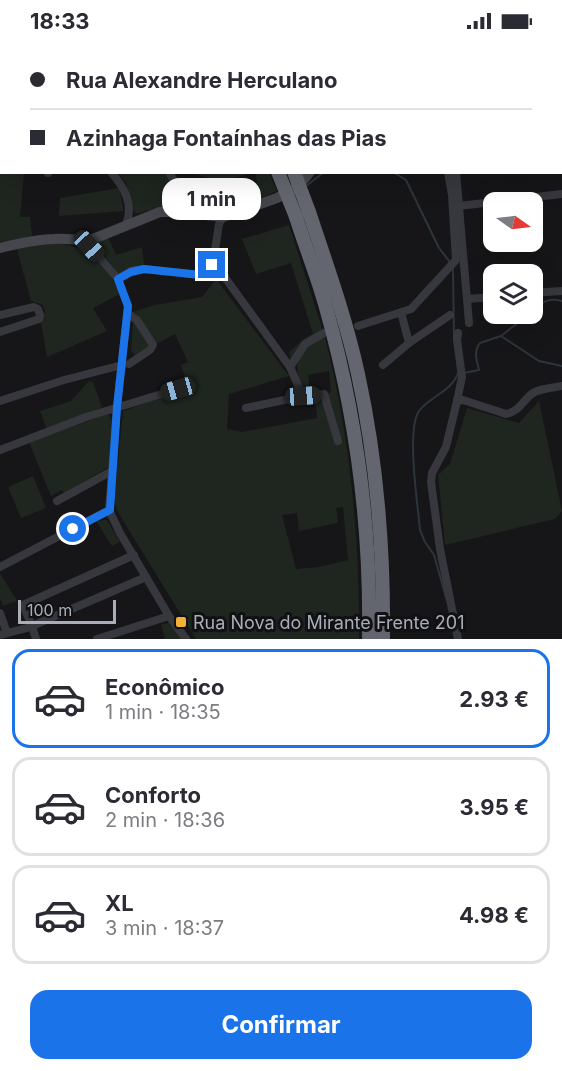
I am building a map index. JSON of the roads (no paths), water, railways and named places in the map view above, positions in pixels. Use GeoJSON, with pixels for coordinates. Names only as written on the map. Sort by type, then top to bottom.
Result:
{"type":"FeatureCollection","features":[{"type":"Feature","properties":{"kind":"highway"},"geometry":{"type":"LineString","coordinates":[[279,174],[325,303],[345,380],[360,463],[367,546],[369,639]]}},
{"type":"Feature","properties":{"kind":"highway"},"geometry":{"type":"LineString","coordinates":[[295,174],[338,298],[358,375],[374,463],[381,545],[383,639]]}},
{"type":"Feature","properties":{"kind":"street"},"geometry":{"type":"LineString","coordinates":[[113,174],[125,190],[129,213],[126,225]]}},
{"type":"Feature","properties":{"kind":"street"},"geometry":{"type":"LineString","coordinates":[[170,174],[192,213]]}},
{"type":"Feature","properties":{"kind":"street"},"geometry":{"type":"LineString","coordinates":[[0,248],[56,238],[81,241],[93,239],[160,212],[192,213],[223,218],[277,198],[298,187],[308,174]]}},
{"type":"Feature","properties":{"kind":"street"},"geometry":{"type":"LineString","coordinates":[[358,326],[411,309],[456,260],[448,174]]}},
{"type":"Feature","properties":{"kind":"street"},"geometry":{"type":"LineString","coordinates":[[456,174],[469,323]]}},
{"type":"Feature","properties":{"kind":"street"},"geometry":{"type":"LineString","coordinates":[[459,206],[562,194]]}},
{"type":"Feature","properties":{"kind":"street"},"geometry":{"type":"LineString","coordinates":[[223,218],[215,249],[226,279],[290,367],[303,396]]}},
{"type":"Feature","properties":{"kind":"street"},"geometry":{"type":"LineString","coordinates":[[81,241],[89,246],[118,279],[128,306],[125,364],[117,407],[110,510],[169,616],[186,639]]}},
{"type":"Feature","properties":{"kind":"street"},"geometry":{"type":"LineString","coordinates":[[118,279],[131,272],[144,269],[210,276],[217,256]]}},
{"type":"Feature","properties":{"kind":"street"},"geometry":{"type":"LineString","coordinates":[[543,292],[562,291]]}},
{"type":"Feature","properties":{"kind":"street"},"geometry":{"type":"LineString","coordinates":[[467,299],[483,298]]}},
{"type":"Feature","properties":{"kind":"street"},"geometry":{"type":"LineString","coordinates":[[0,315],[34,307],[38,309],[40,315],[35,322],[0,332]]}},
{"type":"Feature","properties":{"kind":"street"},"geometry":{"type":"LineString","coordinates":[[401,312],[409,343]]}},
{"type":"Feature","properties":{"kind":"street"},"geometry":{"type":"LineString","coordinates":[[0,401],[64,380],[125,364],[150,350],[153,345],[137,320],[128,314]]}},
{"type":"Feature","properties":{"kind":"street"},"geometry":{"type":"LineString","coordinates":[[383,365],[409,343],[450,315]]}},
{"type":"Feature","properties":{"kind":"street"},"geometry":{"type":"LineString","coordinates":[[290,367],[305,344],[324,333]]}},
{"type":"Feature","properties":{"kind":"street"},"geometry":{"type":"LineString","coordinates":[[458,333],[456,340],[462,373],[457,401],[446,447],[431,477],[440,549],[458,639]]}},
{"type":"Feature","properties":{"kind":"street"},"geometry":{"type":"LineString","coordinates":[[457,401],[463,400],[510,414],[518,410],[539,390],[562,386]]}},
{"type":"Feature","properties":{"kind":"street"},"geometry":{"type":"LineString","coordinates":[[0,450],[117,407],[178,389]]}},
{"type":"Feature","properties":{"kind":"street"},"geometry":{"type":"LineString","coordinates":[[246,408],[324,394],[338,441]]}},
{"type":"Feature","properties":{"kind":"street"},"geometry":{"type":"LineString","coordinates":[[57,501],[112,471]]}},
{"type":"Feature","properties":{"kind":"street"},"geometry":{"type":"LineString","coordinates":[[0,567],[110,510]]}},
{"type":"Feature","properties":{"kind":"street"},"geometry":{"type":"LineString","coordinates":[[36,639],[23,605],[134,555]]}},
{"type":"Feature","properties":{"kind":"street"},"geometry":{"type":"LineString","coordinates":[[0,614],[4,634],[30,627],[147,577]]}},
{"type":"Feature","properties":{"kind":"street"},"geometry":{"type":"LineString","coordinates":[[97,639],[169,616]]}},
{"type":"Feature","properties":{"kind":"waterway"},"geometry":{"type":"LineString","coordinates":[[305,187],[321,174]]}},
{"type":"Feature","properties":{"kind":"waterway"},"geometry":{"type":"LineString","coordinates":[[396,174],[406,180],[439,248],[453,266],[454,341]]}},
{"type":"Feature","properties":{"kind":"waterway"},"geometry":{"type":"LineString","coordinates":[[543,303],[553,300],[562,301]]}},
{"type":"Feature","properties":{"kind":"waterway"},"geometry":{"type":"LineString","coordinates":[[464,373],[479,370],[476,353],[480,343],[501,336],[516,324]]}},
{"type":"Feature","properties":{"kind":"waterway"},"geometry":{"type":"LineString","coordinates":[[501,336],[539,361],[562,366]]}},
{"type":"Feature","properties":{"kind":"waterway"},"geometry":{"type":"LineString","coordinates":[[447,601],[434,555],[420,530],[413,434],[419,411],[451,385],[458,373]]}},
{"type":"Feature","properties":{"kind":"place","name":"Rua Nova do Mirante Frente 201"},"geometry":{"type":"Point","coordinates":[181,622]}}]}
